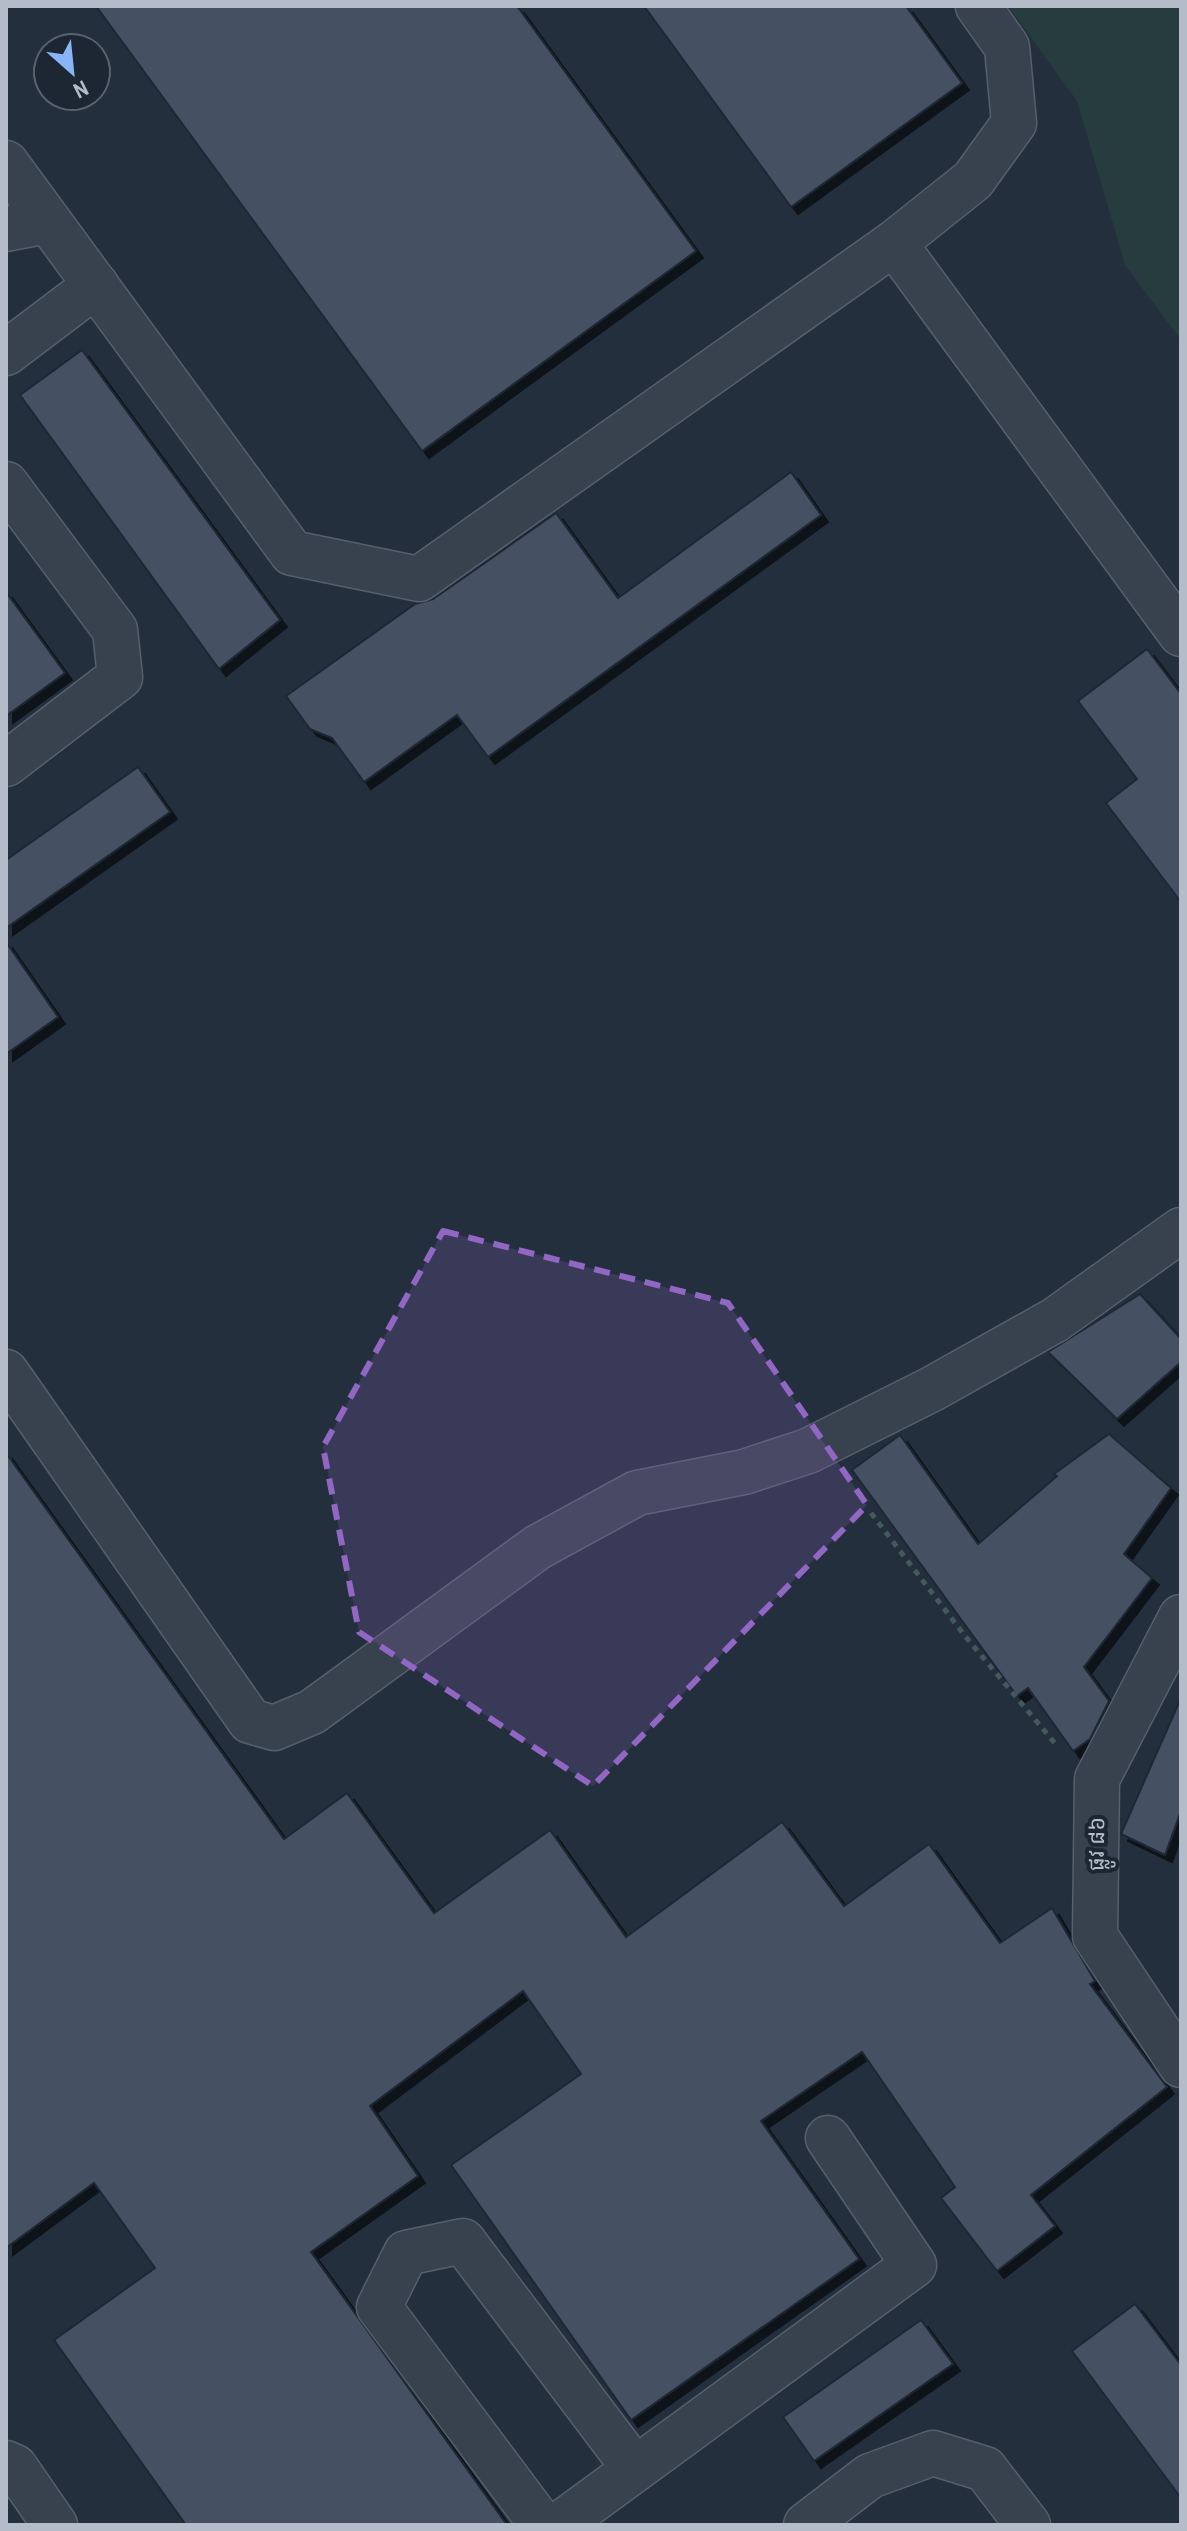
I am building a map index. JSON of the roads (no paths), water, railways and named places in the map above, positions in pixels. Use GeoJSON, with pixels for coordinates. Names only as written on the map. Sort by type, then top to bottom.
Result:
{"type":"FeatureCollection","features":[{"type":"Feature","properties":{"kind":"lane"},"geometry":{"type":"LineString","coordinates":[[6,163],[27,225],[96,285],[292,553],[419,579],[894,243],[973,180],[1014,123],[1007,47],[978,6]]}},
{"type":"Feature","properties":{"kind":"lane"},"geometry":{"type":"LineString","coordinates":[[894,243],[1181,634]]}},
{"type":"Feature","properties":{"kind":"lane"},"geometry":{"type":"LineString","coordinates":[[6,353],[96,285]]}},
{"type":"Feature","properties":{"kind":"lane"},"geometry":{"type":"LineString","coordinates":[[6,484],[115,630],[120,677],[6,764]]}},
{"type":"Feature","properties":{"kind":"lane"},"geometry":{"type":"LineString","coordinates":[[6,1372],[250,1721],[274,1728],[312,1712],[538,1547],[637,1493],[744,1472],[808,1451],[932,1389],[1055,1320],[1181,1230]]}},
{"type":"Feature","properties":{"kind":"lane","name":"ផ្លូវ ៨៦"},"geometry":{"type":"LineString","coordinates":[[1181,1617],[1097,1779],[1095,1936],[1181,2065]]}},
{"type":"Feature","properties":{"kind":"lane"},"geometry":{"type":"LineString","coordinates":[[581,2519],[635,2469],[914,2265],[828,2138]]}},
{"type":"Feature","properties":{"kind":"lane"},"geometry":{"type":"LineString","coordinates":[[542,2525],[379,2307],[406,2253],[463,2241],[635,2469]]}},
{"type":"Feature","properties":{"kind":"lane"},"geometry":{"type":"LineString","coordinates":[[806,2525],[870,2476],[933,2453],[985,2469],[1028,2525]]}},
{"type":"Feature","properties":{"kind":"lane"},"geometry":{"type":"LineString","coordinates":[[6,2463],[15,2467],[55,2525]]}}]}
